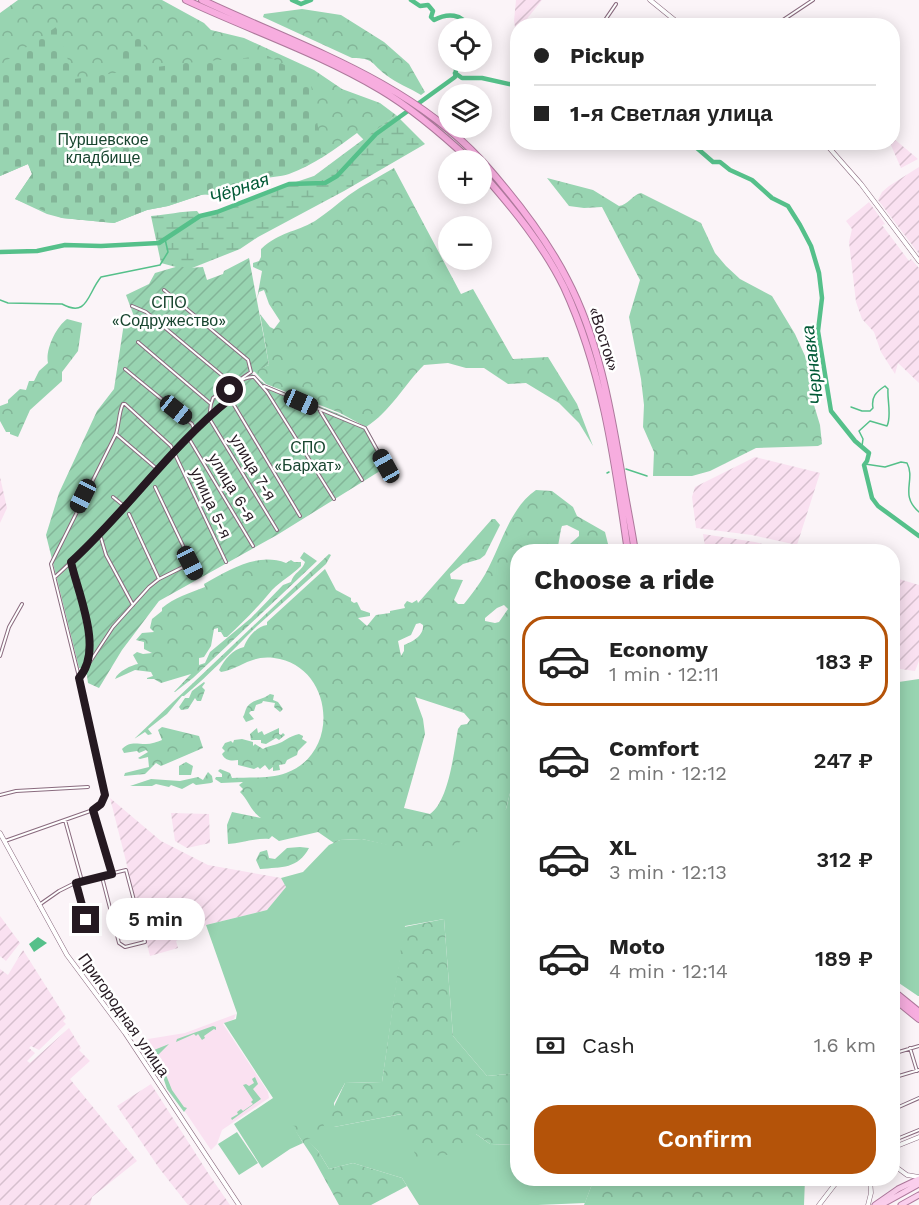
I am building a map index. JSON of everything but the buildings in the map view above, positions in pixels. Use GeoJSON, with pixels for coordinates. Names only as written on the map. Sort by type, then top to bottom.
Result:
{"type":"FeatureCollection","features":[{"type":"Feature","properties":{"kind":"highway","name":"«Восток»"},"geometry":{"type":"LineString","coordinates":[[186,0],[339,69],[408,104]]}},
{"type":"Feature","properties":{"kind":"highway","name":"«Восток»"},"geometry":{"type":"LineString","coordinates":[[202,0],[355,69],[422,114],[460,150]]}},
{"type":"Feature","properties":{"kind":"highway","name":"«Восток»"},"geometry":{"type":"LineString","coordinates":[[422,114],[440,122],[469,150]]}},
{"type":"Feature","properties":{"kind":"highway","name":"«Восток»"},"geometry":{"type":"LineString","coordinates":[[492,174],[539,233],[567,279],[579,304],[592,339],[607,394],[634,544]]}},
{"type":"Feature","properties":{"kind":"highway","name":"«Восток»"},"geometry":{"type":"LineString","coordinates":[[492,185],[547,258],[562,285],[581,331],[596,375],[607,423],[627,544]]}},
{"type":"Feature","properties":{"kind":"highway"},"geometry":{"type":"LineString","coordinates":[[900,997],[919,1012]]}},
{"type":"Feature","properties":{"kind":"highway"},"geometry":{"type":"LineString","coordinates":[[900,1004],[919,1019]]}},
{"type":"Feature","properties":{"kind":"main road"},"geometry":{"type":"LineString","coordinates":[[875,1205],[919,1178]]}},
{"type":"Feature","properties":{"kind":"main road"},"geometry":{"type":"LineString","coordinates":[[881,1205],[919,1184]]}},
{"type":"Feature","properties":{"kind":"main road"},"geometry":{"type":"LineString","coordinates":[[901,1205],[919,1196]]}},
{"type":"Feature","properties":{"kind":"street"},"geometry":{"type":"LineString","coordinates":[[650,0],[672,18]]}},
{"type":"Feature","properties":{"kind":"street"},"geometry":{"type":"LineString","coordinates":[[786,18],[813,0]]}},
{"type":"Feature","properties":{"kind":"street"},"geometry":{"type":"LineString","coordinates":[[606,18],[616,4]]}},
{"type":"Feature","properties":{"kind":"street"},"geometry":{"type":"LineString","coordinates":[[831,150],[861,183],[919,261]]}},
{"type":"Feature","properties":{"kind":"street"},"geometry":{"type":"LineString","coordinates":[[164,290],[245,357],[251,374],[264,386],[334,499]]}},
{"type":"Feature","properties":{"kind":"street"},"geometry":{"type":"LineString","coordinates":[[132,306],[146,312],[224,377],[226,383],[213,398],[208,418]]}},
{"type":"Feature","properties":{"kind":"street"},"geometry":{"type":"LineString","coordinates":[[138,342],[211,404]]}},
{"type":"Feature","properties":{"kind":"street"},"geometry":{"type":"LineString","coordinates":[[125,369],[189,421],[195,431]]}},
{"type":"Feature","properties":{"kind":"street"},"geometry":{"type":"LineString","coordinates":[[213,398],[251,374]]}},
{"type":"Feature","properties":{"kind":"street"},"geometry":{"type":"LineString","coordinates":[[251,374],[228,394],[300,516]]}},
{"type":"Feature","properties":{"kind":"street"},"geometry":{"type":"LineString","coordinates":[[264,386],[365,428],[386,466]]}},
{"type":"Feature","properties":{"kind":"street"},"geometry":{"type":"LineString","coordinates":[[55,577],[104,530],[188,437],[230,399]]}},
{"type":"Feature","properties":{"kind":"street","name":"улица 5-я"},"geometry":{"type":"LineString","coordinates":[[116,434],[120,424],[121,406],[125,404],[169,442],[226,562]]}},
{"type":"Feature","properties":{"kind":"street"},"geometry":{"type":"LineString","coordinates":[[319,410],[362,480]]}},
{"type":"Feature","properties":{"kind":"street","name":"улица 7-я"},"geometry":{"type":"LineString","coordinates":[[208,418],[277,530]]}},
{"type":"Feature","properties":{"kind":"street"},"geometry":{"type":"LineString","coordinates":[[4,841],[21,833],[93,810],[101,804],[105,795],[51,564],[116,434],[157,469]]}},
{"type":"Feature","properties":{"kind":"street","name":"улица 6-я"},"geometry":{"type":"LineString","coordinates":[[188,437],[253,546]]}},
{"type":"Feature","properties":{"kind":"street"},"geometry":{"type":"LineString","coordinates":[[155,487],[197,575]]}},
{"type":"Feature","properties":{"kind":"street"},"geometry":{"type":"LineString","coordinates":[[113,497],[124,506]]}},
{"type":"Feature","properties":{"kind":"street"},"geometry":{"type":"LineString","coordinates":[[129,514],[159,579]]}},
{"type":"Feature","properties":{"kind":"street"},"geometry":{"type":"LineString","coordinates":[[101,538],[106,555],[133,604]]}},
{"type":"Feature","properties":{"kind":"street"},"geometry":{"type":"LineString","coordinates":[[71,562],[90,634],[87,667]]}},
{"type":"Feature","properties":{"kind":"street"},"geometry":{"type":"LineString","coordinates":[[79,678],[113,627],[149,587],[159,579],[190,563]]}},
{"type":"Feature","properties":{"kind":"street"},"geometry":{"type":"LineString","coordinates":[[0,656],[9,627],[22,604]]}},
{"type":"Feature","properties":{"kind":"street"},"geometry":{"type":"LineString","coordinates":[[0,795],[16,791],[88,787]]}},
{"type":"Feature","properties":{"kind":"street"},"geometry":{"type":"LineString","coordinates":[[93,810],[112,874]]}},
{"type":"Feature","properties":{"kind":"street"},"geometry":{"type":"LineString","coordinates":[[65,820],[82,881]]}},
{"type":"Feature","properties":{"kind":"street","name":"Пригородная улица"},"geometry":{"type":"LineString","coordinates":[[0,833],[67,955],[125,1034],[239,1205]]}},
{"type":"Feature","properties":{"kind":"street"},"geometry":{"type":"LineString","coordinates":[[39,905],[59,891],[76,883],[82,881],[102,876],[112,874],[127,870],[145,942],[124,947],[119,942],[102,876]]}},
{"type":"Feature","properties":{"kind":"street"},"geometry":{"type":"LineString","coordinates":[[76,883],[86,920]]}},
{"type":"Feature","properties":{"kind":"street"},"geometry":{"type":"LineString","coordinates":[[900,1051],[919,1046]]}},
{"type":"Feature","properties":{"kind":"street"},"geometry":{"type":"LineString","coordinates":[[900,1076],[918,1070],[910,1048]]}},
{"type":"Feature","properties":{"kind":"street"},"geometry":{"type":"LineString","coordinates":[[900,1106],[919,1098]]}},
{"type":"Feature","properties":{"kind":"street"},"geometry":{"type":"LineString","coordinates":[[900,1138],[919,1130]]}},
{"type":"Feature","properties":{"kind":"street"},"geometry":{"type":"LineString","coordinates":[[900,1144],[917,1137]]}},
{"type":"Feature","properties":{"kind":"street"},"geometry":{"type":"LineString","coordinates":[[900,1170],[907,1175],[919,1178]]}},
{"type":"Feature","properties":{"kind":"street"},"geometry":{"type":"LineString","coordinates":[[819,1205],[834,1186]]}},
{"type":"Feature","properties":{"kind":"street"},"geometry":{"type":"LineString","coordinates":[[868,1205],[870,1186]]}},
{"type":"Feature","properties":{"kind":"shaded area"},"geometry":{"type":"Polygon","coordinates":[[[516,0],[542,0],[528,18],[514,18],[516,0]]]}},
{"type":"Feature","properties":{"kind":"shaded area"},"geometry":{"type":"Polygon","coordinates":[[[900,144],[918,159],[901,168],[893,150],[900,150],[900,144]]]}},
{"type":"Feature","properties":{"kind":"shaded area"},"geometry":{"type":"Polygon","coordinates":[[[919,167],[919,254],[878,200],[889,186],[919,167]]]}},
{"type":"Feature","properties":{"kind":"shaded area"},"geometry":{"type":"Polygon","coordinates":[[[869,202],[885,224],[882,225],[909,261],[911,259],[919,268],[919,383],[898,363],[895,374],[881,352],[874,332],[862,319],[856,302],[849,242],[852,229],[846,221],[869,202]]]}},
{"type":"Feature","properties":{"kind":"shaded area"},"geometry":{"type":"Polygon","coordinates":[[[755,457],[820,473],[797,544],[752,535],[696,528],[692,497],[695,487],[755,457]]]}},
{"type":"Feature","properties":{"kind":"shaded area"},"geometry":{"type":"Polygon","coordinates":[[[0,477],[7,508],[0,523],[0,477]]]}},
{"type":"Feature","properties":{"kind":"shaded area"},"geometry":{"type":"Polygon","coordinates":[[[703,534],[762,544],[705,544],[703,534]]]}},
{"type":"Feature","properties":{"kind":"shaded area"},"geometry":{"type":"Polygon","coordinates":[[[900,579],[919,585],[919,661],[915,671],[900,669],[900,579]]]}},
{"type":"Feature","properties":{"kind":"shaded area"},"geometry":{"type":"Polygon","coordinates":[[[110,798],[161,841],[208,865],[281,878],[286,887],[267,910],[206,925],[176,941],[178,948],[150,956],[110,798]]]}},
{"type":"Feature","properties":{"kind":"shaded area"},"geometry":{"type":"Polygon","coordinates":[[[171,813],[209,814],[210,843],[187,848],[175,841],[171,813]]]}},
{"type":"Feature","properties":{"kind":"shaded area"},"geometry":{"type":"Polygon","coordinates":[[[0,916],[20,943],[6,961],[0,956],[0,916]]]}},
{"type":"Feature","properties":{"kind":"shaded area"},"geometry":{"type":"Polygon","coordinates":[[[38,937],[47,943],[34,952],[29,944],[38,937]]]}},
{"type":"Feature","properties":{"kind":"shaded area"},"geometry":{"type":"Polygon","coordinates":[[[23,950],[66,1018],[63,1021],[66,1024],[39,1050],[31,1046],[29,1048],[35,1053],[27,1061],[30,1063],[69,1028],[81,1048],[79,1050],[90,1061],[70,1079],[137,1161],[92,1197],[90,1205],[0,1205],[0,969],[8,975],[23,950]]]}},
{"type":"Feature","properties":{"kind":"shaded area"},"geometry":{"type":"Polygon","coordinates":[[[236,1014],[234,1019],[223,1024],[268,1092],[269,1098],[222,1130],[217,1144],[211,1150],[167,1085],[148,1039],[185,1033],[236,1014]]]}},
{"type":"Feature","properties":{"kind":"shaded area"},"geometry":{"type":"Polygon","coordinates":[[[151,1084],[230,1205],[188,1205],[159,1168],[117,1106],[151,1084]]]}},
{"type":"Feature","properties":{"kind":"green space","name":"Пуршевское кладбище"},"geometry":{"type":"Polygon","coordinates":[[[18,0],[162,0],[204,23],[211,30],[244,38],[314,70],[342,89],[380,103],[396,115],[364,140],[357,133],[307,166],[289,174],[261,180],[229,196],[201,195],[147,210],[114,223],[62,218],[47,214],[15,199],[32,174],[28,164],[0,176],[0,13],[18,0]]]}},
{"type":"Feature","properties":{"kind":"green space"},"geometry":{"type":"Polygon","coordinates":[[[302,9],[341,15],[384,42],[409,64],[425,92],[421,95],[394,81],[369,60],[352,58],[263,17],[264,14],[302,9]]]}},
{"type":"Feature","properties":{"kind":"green space","name":"Пуршевское кладбище"},"geometry":{"type":"Polygon","coordinates":[[[56,27],[75,79],[122,72],[122,36],[144,37],[143,69],[268,56],[310,79],[323,157],[235,189],[201,195],[147,210],[114,223],[62,218],[15,199],[32,174],[28,164],[0,176],[0,65],[56,27]]]}},
{"type":"Feature","properties":{"kind":"green space"},"geometry":{"type":"Polygon","coordinates":[[[396,115],[425,144],[240,249],[187,270],[161,263],[151,216],[197,211],[201,216],[232,207],[254,196],[314,176],[396,115]]]}},
{"type":"Feature","properties":{"kind":"green space"},"geometry":{"type":"Polygon","coordinates":[[[394,168],[438,251],[438,270],[448,270],[461,294],[473,289],[513,359],[548,357],[577,404],[593,446],[579,423],[559,403],[526,383],[508,384],[484,368],[466,368],[448,363],[424,365],[390,406],[366,427],[340,413],[266,384],[254,371],[269,365],[260,314],[274,329],[280,321],[269,304],[264,290],[259,292],[257,299],[262,271],[253,267],[253,263],[259,261],[261,249],[268,243],[315,221],[354,191],[394,168]]]}},
{"type":"Feature","properties":{"kind":"green space"},"geometry":{"type":"Polygon","coordinates":[[[547,178],[593,190],[619,206],[641,193],[701,223],[715,253],[726,266],[740,279],[772,296],[795,334],[816,380],[808,385],[820,425],[822,444],[756,448],[710,471],[692,476],[653,476],[654,452],[643,427],[644,405],[641,379],[629,317],[640,280],[602,207],[569,206],[547,178]]]}},
{"type":"Feature","properties":{"kind":"green space"},"geometry":{"type":"Polygon","coordinates":[[[249,258],[269,365],[251,373],[266,385],[339,414],[367,428],[388,466],[277,535],[159,601],[122,650],[99,688],[88,683],[86,669],[79,668],[46,535],[59,493],[97,411],[114,389],[124,323],[135,319],[126,295],[149,284],[155,273],[179,266],[203,267],[207,280],[223,274],[224,271],[249,258]]]}},
{"type":"Feature","properties":{"kind":"green space"},"geometry":{"type":"Polygon","coordinates":[[[67,319],[82,323],[78,351],[62,372],[62,381],[30,410],[18,437],[6,432],[0,421],[0,406],[8,403],[8,400],[20,389],[26,390],[29,381],[34,381],[39,371],[48,363],[48,352],[52,339],[67,319]]]}},
{"type":"Feature","properties":{"kind":"green space"},"geometry":{"type":"Polygon","coordinates":[[[536,490],[552,491],[573,507],[577,516],[605,532],[608,544],[570,544],[579,536],[579,531],[567,525],[562,526],[559,544],[510,544],[510,793],[506,809],[494,822],[455,845],[425,850],[399,848],[362,839],[340,840],[334,843],[318,832],[279,841],[272,836],[269,839],[228,844],[227,825],[232,812],[261,818],[240,792],[243,789],[239,785],[243,782],[221,783],[215,779],[222,777],[218,771],[220,769],[230,773],[232,778],[266,777],[286,773],[304,763],[316,748],[322,730],[323,711],[318,692],[309,676],[294,664],[274,658],[258,658],[221,672],[219,670],[226,659],[236,650],[244,647],[253,633],[267,625],[267,622],[325,569],[336,590],[351,598],[354,603],[357,602],[361,610],[370,613],[370,616],[358,618],[367,626],[376,615],[405,608],[407,601],[412,603],[417,600],[418,603],[492,519],[495,519],[500,525],[485,555],[480,559],[463,564],[450,574],[451,579],[463,580],[454,600],[458,604],[464,604],[488,570],[518,509],[536,490]],[[504,605],[497,608],[485,618],[485,621],[499,622],[508,609],[504,605]],[[416,624],[411,635],[398,641],[401,656],[404,645],[414,640],[422,632],[423,625],[416,624]],[[415,697],[423,719],[425,734],[404,808],[430,814],[442,798],[446,787],[458,729],[470,720],[464,713],[415,697]]]}},
{"type":"Feature","properties":{"kind":"green space"},"geometry":{"type":"Polygon","coordinates":[[[304,552],[317,561],[193,678],[175,692],[191,674],[161,683],[154,679],[147,679],[153,676],[151,672],[135,670],[115,679],[122,671],[138,664],[133,655],[137,652],[152,653],[144,649],[144,642],[136,640],[142,633],[154,632],[150,628],[152,619],[172,601],[205,587],[204,584],[244,564],[264,560],[286,563],[291,560],[301,562],[301,566],[272,590],[227,637],[218,632],[218,628],[214,629],[211,646],[204,657],[199,658],[199,665],[205,663],[210,652],[251,618],[283,585],[291,582],[304,565],[305,562],[300,558],[304,552]]]}},
{"type":"Feature","properties":{"kind":"green space"},"geometry":{"type":"Polygon","coordinates":[[[329,554],[331,555],[326,564],[182,696],[167,714],[148,729],[152,734],[148,735],[145,732],[134,739],[329,554]]]}},
{"type":"Feature","properties":{"kind":"green space"},"geometry":{"type":"Polygon","coordinates":[[[919,679],[919,996],[900,984],[900,682],[919,679]]]}},
{"type":"Feature","properties":{"kind":"green space"},"geometry":{"type":"Polygon","coordinates":[[[204,682],[202,687],[205,690],[201,701],[195,698],[188,709],[181,710],[179,707],[185,698],[189,698],[192,691],[204,682]]]}},
{"type":"Feature","properties":{"kind":"green space"},"geometry":{"type":"Polygon","coordinates":[[[270,694],[274,695],[273,700],[278,702],[283,709],[280,712],[274,707],[275,703],[263,701],[249,713],[254,719],[246,722],[243,717],[247,707],[252,702],[270,694]]]}},
{"type":"Feature","properties":{"kind":"green space"},"geometry":{"type":"Polygon","coordinates":[[[162,727],[199,736],[203,748],[161,766],[156,763],[145,774],[124,776],[125,773],[149,767],[148,757],[138,758],[148,752],[146,750],[139,753],[137,751],[124,753],[122,749],[130,744],[148,744],[162,740],[158,730],[162,727]]]}},
{"type":"Feature","properties":{"kind":"green space"},"geometry":{"type":"Polygon","coordinates":[[[257,728],[258,733],[262,731],[264,735],[279,728],[279,734],[285,735],[279,740],[276,738],[266,744],[261,743],[261,740],[251,740],[250,734],[257,728]]]}},
{"type":"Feature","properties":{"kind":"green space"},"geometry":{"type":"Polygon","coordinates":[[[299,734],[307,742],[297,755],[287,760],[285,764],[279,765],[280,770],[273,771],[273,767],[269,770],[265,765],[260,769],[258,767],[254,769],[238,765],[238,760],[227,759],[222,754],[225,751],[222,748],[225,743],[231,741],[233,743],[234,740],[242,739],[253,742],[253,746],[255,744],[263,749],[299,734]]]}},
{"type":"Feature","properties":{"kind":"green space"},"geometry":{"type":"Polygon","coordinates":[[[186,762],[193,766],[191,775],[179,775],[179,766],[186,762]]]}},
{"type":"Feature","properties":{"kind":"green space"},"geometry":{"type":"Polygon","coordinates":[[[208,772],[213,782],[196,785],[193,783],[182,789],[171,785],[169,787],[156,784],[130,786],[151,779],[180,781],[198,777],[203,780],[208,772]]]}},
{"type":"Feature","properties":{"kind":"green space"},"geometry":{"type":"Polygon","coordinates":[[[510,793],[510,1074],[487,1076],[453,1036],[444,919],[405,926],[382,1082],[345,1083],[334,1103],[334,1127],[402,1114],[476,1134],[490,1144],[510,1145],[510,1186],[591,1186],[585,1203],[419,1205],[402,1178],[353,1163],[329,1169],[318,1151],[293,1126],[303,1143],[262,1168],[234,1124],[273,1098],[224,1023],[236,1019],[237,1013],[206,925],[267,910],[286,887],[281,878],[303,872],[329,845],[340,840],[362,839],[399,847],[506,809],[510,793]]]}},
{"type":"Feature","properties":{"kind":"green space"},"geometry":{"type":"Polygon","coordinates":[[[287,848],[309,848],[300,860],[289,866],[260,869],[256,860],[260,852],[267,850],[269,858],[275,859],[287,848]]]}},
{"type":"Feature","properties":{"kind":"green space"},"geometry":{"type":"Polygon","coordinates":[[[444,919],[453,1036],[487,1076],[510,1074],[510,1145],[490,1144],[476,1134],[460,1154],[416,1157],[401,1114],[334,1127],[328,1119],[345,1083],[382,1082],[404,927],[444,919]]]}},
{"type":"Feature","properties":{"kind":"green space"},"geometry":{"type":"Polygon","coordinates":[[[213,1026],[216,1030],[204,1036],[202,1040],[198,1034],[196,1036],[194,1034],[176,1042],[177,1039],[213,1026]]]}},
{"type":"Feature","properties":{"kind":"green space"},"geometry":{"type":"Polygon","coordinates":[[[169,1044],[158,1055],[172,1090],[187,1108],[184,1112],[167,1089],[154,1050],[169,1044]]]}},
{"type":"Feature","properties":{"kind":"green space"},"geometry":{"type":"Polygon","coordinates":[[[146,1051],[150,1054],[159,1078],[142,1054],[146,1051]]]}},
{"type":"Feature","properties":{"kind":"green space"},"geometry":{"type":"Polygon","coordinates":[[[255,1077],[258,1084],[253,1089],[261,1099],[232,1120],[231,1118],[238,1114],[237,1112],[253,1104],[251,1102],[253,1100],[243,1085],[249,1086],[254,1083],[252,1079],[255,1077]]]}},
{"type":"Feature","properties":{"kind":"green space"},"geometry":{"type":"Polygon","coordinates":[[[323,1123],[327,1135],[307,1139],[329,1169],[353,1163],[402,1178],[407,1186],[371,1205],[339,1205],[312,1156],[292,1126],[323,1123]]]}},
{"type":"Feature","properties":{"kind":"green space"},"geometry":{"type":"Polygon","coordinates":[[[237,1132],[258,1163],[239,1175],[218,1144],[237,1132]]]}},
{"type":"Feature","properties":{"kind":"green space"},"geometry":{"type":"Polygon","coordinates":[[[591,1186],[805,1186],[804,1205],[584,1205],[591,1186]]]}},
{"type":"Feature","properties":{"kind":"waterway"},"geometry":{"type":"LineString","coordinates":[[292,0],[301,4],[311,0]]}},
{"type":"Feature","properties":{"kind":"waterway"},"geometry":{"type":"LineString","coordinates":[[411,0],[420,6],[428,5],[433,11],[431,17],[434,20],[438,18]]}},
{"type":"Feature","properties":{"kind":"waterway"},"geometry":{"type":"LineString","coordinates":[[439,18],[449,15],[460,18]]}},
{"type":"Feature","properties":{"kind":"waterway","name":"Чёрная"},"geometry":{"type":"LineString","coordinates":[[0,252],[37,251],[65,245],[159,243],[200,216],[217,212],[289,184],[325,183],[337,176],[376,134],[455,77],[456,72]]}},
{"type":"Feature","properties":{"kind":"waterway","name":"Чернавка"},"geometry":{"type":"LineString","coordinates":[[455,73],[462,78],[482,78],[510,84]]}},
{"type":"Feature","properties":{"kind":"waterway","name":"Чернавка"},"geometry":{"type":"LineString","coordinates":[[699,150],[713,162],[720,162],[730,170],[752,180],[772,198],[788,206],[800,225],[811,246],[819,273],[822,298],[818,331],[831,411],[855,441],[869,453],[864,465],[872,498],[878,506],[919,536]]}},
{"type":"Feature","properties":{"kind":"waterway"},"geometry":{"type":"LineString","coordinates":[[0,300],[8,303],[62,304],[77,308],[86,302],[101,277],[160,265],[168,252],[165,239]]}},
{"type":"Feature","properties":{"kind":"waterway"},"geometry":{"type":"LineString","coordinates":[[851,407],[870,411],[877,393],[885,386],[888,389],[887,426],[870,421],[859,431],[863,439],[862,446]]}},
{"type":"Feature","properties":{"kind":"waterway"},"geometry":{"type":"LineString","coordinates":[[865,464],[885,467],[901,462],[907,463],[910,475],[910,500],[919,512]]}},
{"type":"Feature","properties":{"kind":"waterway"},"geometry":{"type":"LineString","coordinates":[[626,469],[647,476]]}},
{"type":"Feature","properties":{"kind":"route"},"geometry":{"type":"LineString","coordinates":[[86,920],[76,883],[112,874],[93,810],[105,799],[105,795],[79,678],[87,667],[91,637],[71,562],[104,530],[164,461],[230,399],[228,394],[230,390]]}},
{"type":"Feature","properties":{"kind":"park label","name":"СПО «Содружество»"},"geometry":{"type":"Point","coordinates":[169,311]}},
{"type":"Feature","properties":{"kind":"park label","name":"СПО «Бархат»"},"geometry":{"type":"Point","coordinates":[308,456]}}]}
